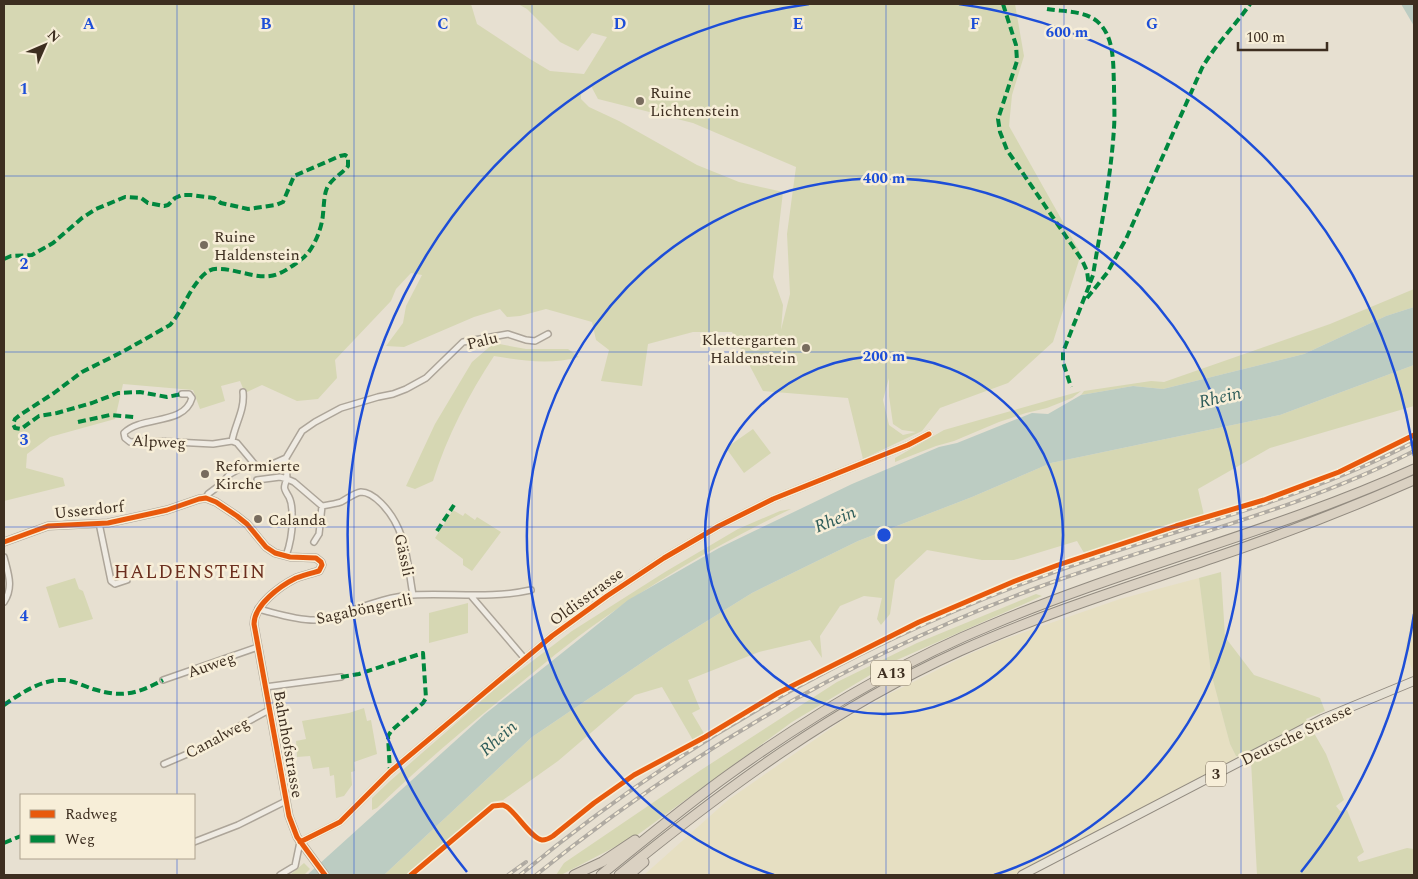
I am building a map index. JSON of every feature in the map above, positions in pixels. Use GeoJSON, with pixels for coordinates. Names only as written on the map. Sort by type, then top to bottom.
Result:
{"type":"FeatureCollection","features":[{"type":"Feature","properties":{"kind":"highway","name":"A13"},"geometry":{"type":"LineString","coordinates":[[601,875],[731,773],[811,719],[884,676],[991,625],[1064,596],[1291,520],[1414,470]]}},
{"type":"Feature","properties":{"kind":"highway","name":"A13"},"geometry":{"type":"LineString","coordinates":[[619,875],[706,805],[779,753],[858,704],[955,653],[1068,606],[1215,558],[1341,511],[1414,480]]}},
{"type":"Feature","properties":{"kind":"highway","name":"A13"},"geometry":{"type":"LineString","coordinates":[[629,875],[672,839],[706,805]]}},
{"type":"Feature","properties":{"kind":"highway","name":"A13"},"geometry":{"type":"LineString","coordinates":[[574,875],[623,850],[655,825],[685,808]]}},
{"type":"Feature","properties":{"kind":"main road","name":"Deutsche Strasse"},"geometry":{"type":"LineString","coordinates":[[1022,875],[1322,719],[1414,681]]}},
{"type":"Feature","properties":{"kind":"street","name":"Palu"},"geometry":{"type":"LineString","coordinates":[[286,458],[302,431],[315,422],[341,408],[406,389],[426,378],[463,342],[508,334],[535,341],[548,334]]}},
{"type":"Feature","properties":{"kind":"street"},"geometry":{"type":"LineString","coordinates":[[243,392],[244,405],[234,430],[232,441],[237,443],[257,467]]}},
{"type":"Feature","properties":{"kind":"street","name":"Alpweg"},"geometry":{"type":"LineString","coordinates":[[182,394],[189,394],[192,398],[190,404],[180,413],[134,427],[124,433],[125,438],[130,442],[213,444],[232,441]]}},
{"type":"Feature","properties":{"kind":"street","name":"Oldisstrasse"},"geometry":{"type":"LineString","coordinates":[[300,842],[340,822],[390,772],[566,625],[664,558],[718,526],[773,499],[908,445],[929,434]]}},
{"type":"Feature","properties":{"kind":"street"},"geometry":{"type":"LineString","coordinates":[[258,609],[267,599],[290,582],[301,576],[318,571],[322,567],[321,562],[316,558],[286,556],[275,553],[266,547],[247,524],[229,509],[206,498],[208,494],[235,471],[268,466],[286,458],[287,479],[283,487],[290,498],[293,524],[292,536],[286,556]]}},
{"type":"Feature","properties":{"kind":"street"},"geometry":{"type":"LineString","coordinates":[[257,480],[287,479],[294,482],[322,506],[319,534],[314,542]]}},
{"type":"Feature","properties":{"kind":"street","name":"Gässli"},"geometry":{"type":"LineString","coordinates":[[322,506],[339,502],[364,492],[376,498],[398,525],[403,537],[413,595]]}},
{"type":"Feature","properties":{"kind":"street","name":"Usserdorf"},"geometry":{"type":"LineString","coordinates":[[4,542],[48,526],[98,523],[167,510],[206,498]]}},
{"type":"Feature","properties":{"kind":"street"},"geometry":{"type":"LineString","coordinates":[[98,523],[111,581],[115,584],[127,580]]}},
{"type":"Feature","properties":{"kind":"street"},"geometry":{"type":"LineString","coordinates":[[4,556],[10,587],[9,594],[4,602]]}},
{"type":"Feature","properties":{"kind":"street","name":"Sagaböngertli"},"geometry":{"type":"LineString","coordinates":[[258,609],[299,619],[322,620],[369,605],[413,595],[472,596],[511,594],[531,590]]}},
{"type":"Feature","properties":{"kind":"street"},"geometry":{"type":"LineString","coordinates":[[472,596],[525,659]]}},
{"type":"Feature","properties":{"kind":"street","name":"Bahnhofstrasse"},"geometry":{"type":"LineString","coordinates":[[258,609],[254,624],[291,824],[300,842],[325,875]]}},
{"type":"Feature","properties":{"kind":"street","name":"Auweg"},"geometry":{"type":"LineString","coordinates":[[163,680],[258,647]]}},
{"type":"Feature","properties":{"kind":"street"},"geometry":{"type":"LineString","coordinates":[[265,687],[341,677]]}},
{"type":"Feature","properties":{"kind":"street","name":"Canalweg"},"geometry":{"type":"LineString","coordinates":[[164,764],[192,752],[270,710]]}},
{"type":"Feature","properties":{"kind":"street"},"geometry":{"type":"LineString","coordinates":[[195,842],[238,825],[286,801]]}},
{"type":"Feature","properties":{"kind":"street"},"geometry":{"type":"LineString","coordinates":[[280,875],[295,866],[300,842]]}},
{"type":"Feature","properties":{"kind":"shaded area"},"geometry":{"type":"Polygon","coordinates":[[[1199,578],[1211,673],[1230,744],[1237,758],[1015,875],[644,875],[728,800],[840,722],[889,694],[999,641],[1120,599],[1199,578]]]}},
{"type":"Feature","properties":{"kind":"shaded area"},"geometry":{"type":"Polygon","coordinates":[[[1414,613],[1414,674],[1404,650],[1414,613]]]}},
{"type":"Feature","properties":{"kind":"green space"},"geometry":{"type":"Polygon","coordinates":[[[4,4],[471,4],[477,24],[530,59],[550,71],[584,74],[607,37],[592,33],[578,51],[560,42],[527,9],[518,4],[1015,4],[1024,56],[1012,95],[1009,126],[1081,254],[1053,342],[1008,383],[940,408],[922,431],[863,459],[848,398],[763,391],[732,332],[693,332],[648,344],[642,386],[601,381],[609,350],[596,340],[592,322],[546,309],[520,316],[507,317],[500,309],[474,317],[404,347],[386,346],[403,323],[406,306],[422,275],[411,273],[396,289],[391,301],[335,360],[337,378],[318,399],[297,401],[262,385],[245,393],[240,381],[221,386],[225,401],[200,409],[193,390],[123,384],[115,419],[50,437],[27,454],[26,468],[63,478],[65,486],[4,501],[4,4]],[[591,86],[581,92],[581,99],[589,107],[619,121],[697,165],[739,182],[783,192],[773,277],[783,305],[781,330],[790,294],[787,234],[796,167],[693,123],[598,99],[591,86]],[[889,378],[883,400],[889,425],[903,435],[916,432],[902,430],[893,424],[889,396],[889,378]]]}},
{"type":"Feature","properties":{"kind":"green space"},"geometry":{"type":"Polygon","coordinates":[[[1414,289],[1414,307],[1386,316],[1304,354],[1163,389],[1133,386],[1081,395],[1084,391],[1151,381],[1164,382],[1330,324],[1414,289]]]}},
{"type":"Feature","properties":{"kind":"green space"},"geometry":{"type":"Polygon","coordinates":[[[494,343],[526,349],[568,349],[579,357],[547,362],[494,356],[459,416],[433,481],[415,489],[406,486],[435,424],[472,362],[494,343]]]}},
{"type":"Feature","properties":{"kind":"green space"},"geometry":{"type":"Polygon","coordinates":[[[1414,365],[1414,406],[1270,448],[1198,489],[1204,515],[1084,553],[1077,541],[1014,560],[982,560],[927,550],[895,580],[890,614],[881,625],[877,619],[882,598],[864,596],[840,606],[820,636],[822,658],[810,640],[759,652],[688,680],[700,709],[692,713],[705,735],[694,742],[662,687],[635,695],[558,761],[503,800],[492,802],[409,875],[384,875],[532,737],[662,649],[752,593],[858,541],[972,497],[1051,463],[1280,415],[1414,365]]]}},
{"type":"Feature","properties":{"kind":"green space"},"geometry":{"type":"Polygon","coordinates":[[[1081,391],[1072,398],[1047,408],[999,422],[954,441],[895,462],[895,458],[944,430],[1081,391]]]}},
{"type":"Feature","properties":{"kind":"green space"},"geometry":{"type":"Polygon","coordinates":[[[753,429],[771,453],[744,473],[726,448],[753,429]]]}},
{"type":"Feature","properties":{"kind":"green space"},"geometry":{"type":"Polygon","coordinates":[[[791,509],[695,559],[591,628],[468,726],[377,808],[372,810],[372,798],[390,781],[494,690],[572,631],[665,572],[738,529],[780,511],[791,509]]]}},
{"type":"Feature","properties":{"kind":"green space"},"geometry":{"type":"Polygon","coordinates":[[[453,510],[463,516],[465,513],[475,520],[477,517],[501,532],[472,571],[463,565],[463,559],[435,538],[453,510]]]}},
{"type":"Feature","properties":{"kind":"green space"},"geometry":{"type":"Polygon","coordinates":[[[1221,572],[1225,637],[1254,675],[1320,698],[1325,711],[1306,719],[1326,754],[1344,800],[1336,806],[1340,811],[1347,810],[1364,852],[1357,857],[1359,862],[1407,848],[1414,849],[1414,875],[1257,875],[1251,761],[1236,756],[1230,744],[1211,673],[1199,578],[1221,572]]]}},
{"type":"Feature","properties":{"kind":"green space"},"geometry":{"type":"Polygon","coordinates":[[[75,578],[79,589],[83,591],[93,619],[59,628],[46,587],[75,578]]]}},
{"type":"Feature","properties":{"kind":"green space"},"geometry":{"type":"Polygon","coordinates":[[[1036,594],[1042,596],[890,663],[792,722],[636,836],[561,875],[556,875],[564,863],[701,770],[837,682],[917,643],[1036,594]]]}},
{"type":"Feature","properties":{"kind":"green space"},"geometry":{"type":"Polygon","coordinates":[[[468,603],[468,633],[429,643],[429,613],[468,603]]]}},
{"type":"Feature","properties":{"kind":"green space"},"geometry":{"type":"Polygon","coordinates":[[[364,708],[367,721],[371,720],[377,754],[354,762],[355,771],[351,772],[352,785],[344,796],[336,798],[334,775],[330,776],[329,767],[313,769],[310,756],[297,757],[296,741],[306,739],[302,721],[349,713],[364,708]]]}},
{"type":"Feature","properties":{"kind":"green space"},"geometry":{"type":"Polygon","coordinates":[[[304,863],[310,869],[304,875],[290,875],[304,863]]]}},
{"type":"Feature","properties":{"kind":"water"},"geometry":{"type":"Polygon","coordinates":[[[1401,4],[1414,4],[1414,26],[1401,4]]]}},
{"type":"Feature","properties":{"kind":"water","name":"Rhein"},"geometry":{"type":"Polygon","coordinates":[[[1414,307],[1414,365],[1280,415],[1051,463],[972,497],[858,541],[752,593],[662,649],[532,737],[384,875],[307,875],[485,714],[628,600],[719,548],[852,484],[939,447],[957,443],[1032,413],[1048,414],[1081,395],[1133,386],[1163,389],[1304,354],[1386,316],[1414,307]]]}},
{"type":"Feature","properties":{"kind":"railway"},"geometry":{"type":"LineString","coordinates":[[520,875],[579,828],[641,783],[704,742],[770,702],[837,666],[905,633],[975,602],[1046,575],[1278,499],[1324,482],[1369,464],[1414,442]]}},
{"type":"Feature","properties":{"kind":"railway"},"geometry":{"type":"LineString","coordinates":[[536,875],[593,830],[713,748],[839,675],[904,643],[971,614],[1086,570],[1228,525],[1322,492],[1414,451]]}},
{"type":"Feature","properties":{"kind":"railway"},"geometry":{"type":"LineString","coordinates":[[508,875],[526,862]]}},
{"type":"Feature","properties":{"kind":"marked path"},"geometry":{"type":"LineString","coordinates":[[1003,4],[1016,45],[1017,61],[998,119],[1000,132],[1007,150],[1082,260],[1087,271],[1089,286],[1063,352],[1063,362],[1071,387]]}},
{"type":"Feature","properties":{"kind":"marked path"},"geometry":{"type":"LineString","coordinates":[[1087,298],[1107,273],[1126,239],[1202,68],[1250,4]]}},
{"type":"Feature","properties":{"kind":"marked path"},"geometry":{"type":"LineString","coordinates":[[1047,9],[1075,12],[1095,19],[1105,30],[1111,45],[1114,70],[1113,146],[1093,275],[1090,283]]}},
{"type":"Feature","properties":{"kind":"marked path"},"geometry":{"type":"LineString","coordinates":[[4,259],[11,256],[32,255],[53,243],[82,218],[96,209],[125,197],[141,198],[148,203],[164,206],[182,195],[214,198],[221,203],[248,209],[276,205],[283,202],[294,176],[340,156],[345,155],[348,157],[348,166],[327,188],[322,220],[314,244],[307,254],[292,267],[270,276],[220,269],[213,269],[207,272],[196,284],[170,325],[82,372],[20,415],[13,424],[15,428],[21,429],[39,416],[92,403],[118,393],[140,392],[167,397],[182,394]]}},
{"type":"Feature","properties":{"kind":"marked path"},"geometry":{"type":"LineString","coordinates":[[78,422],[110,415],[134,417]]}},
{"type":"Feature","properties":{"kind":"marked path"},"geometry":{"type":"LineString","coordinates":[[437,531],[454,505]]}},
{"type":"Feature","properties":{"kind":"marked path"},"geometry":{"type":"LineString","coordinates":[[341,677],[359,674],[423,653],[426,698],[388,736],[390,772]]}},
{"type":"Feature","properties":{"kind":"marked path"},"geometry":{"type":"LineString","coordinates":[[4,705],[40,684],[56,680],[75,682],[103,692],[121,694],[145,689],[163,680]]}},
{"type":"Feature","properties":{"kind":"marked path"},"geometry":{"type":"LineString","coordinates":[[4,843],[20,836]]}},
{"type":"Feature","properties":{"kind":"cycle path"},"geometry":{"type":"LineString","coordinates":[[300,842],[340,822],[390,772],[552,636],[664,558],[719,526],[773,499],[908,445],[929,434]]}},
{"type":"Feature","properties":{"kind":"cycle path"},"geometry":{"type":"LineString","coordinates":[[411,875],[493,806],[503,805],[507,807],[538,839],[548,839],[634,775],[705,737],[778,693],[919,622],[1015,581],[1058,565],[1176,526],[1264,500],[1339,472],[1414,435]]}},
{"type":"Feature","properties":{"kind":"cycle path"},"geometry":{"type":"LineString","coordinates":[[4,542],[48,526],[108,523],[167,510],[206,498],[216,502],[237,516],[247,524],[266,547],[275,553],[290,557],[316,558],[321,562],[322,565],[319,571],[296,578],[269,597],[258,610],[254,624],[289,816],[297,837],[325,875]]}},
{"type":"Feature","properties":{"kind":"place","name":"Ruine Lichtenstein"},"geometry":{"type":"Point","coordinates":[640,101]}},
{"type":"Feature","properties":{"kind":"place","name":"Ruine Haldenstein"},"geometry":{"type":"Point","coordinates":[204,245]}},
{"type":"Feature","properties":{"kind":"place","name":"Klettergarten Haldenstein"},"geometry":{"type":"Point","coordinates":[806,348]}},
{"type":"Feature","properties":{"kind":"place","name":"Reformierte Kirche"},"geometry":{"type":"Point","coordinates":[205,474]}},
{"type":"Feature","properties":{"kind":"place","name":"Calanda"},"geometry":{"type":"Point","coordinates":[258,519]}},
{"type":"Feature","properties":{"kind":"district","name":"HALDENSTEIN"},"geometry":{"type":"Point","coordinates":[190,571]}}]}
